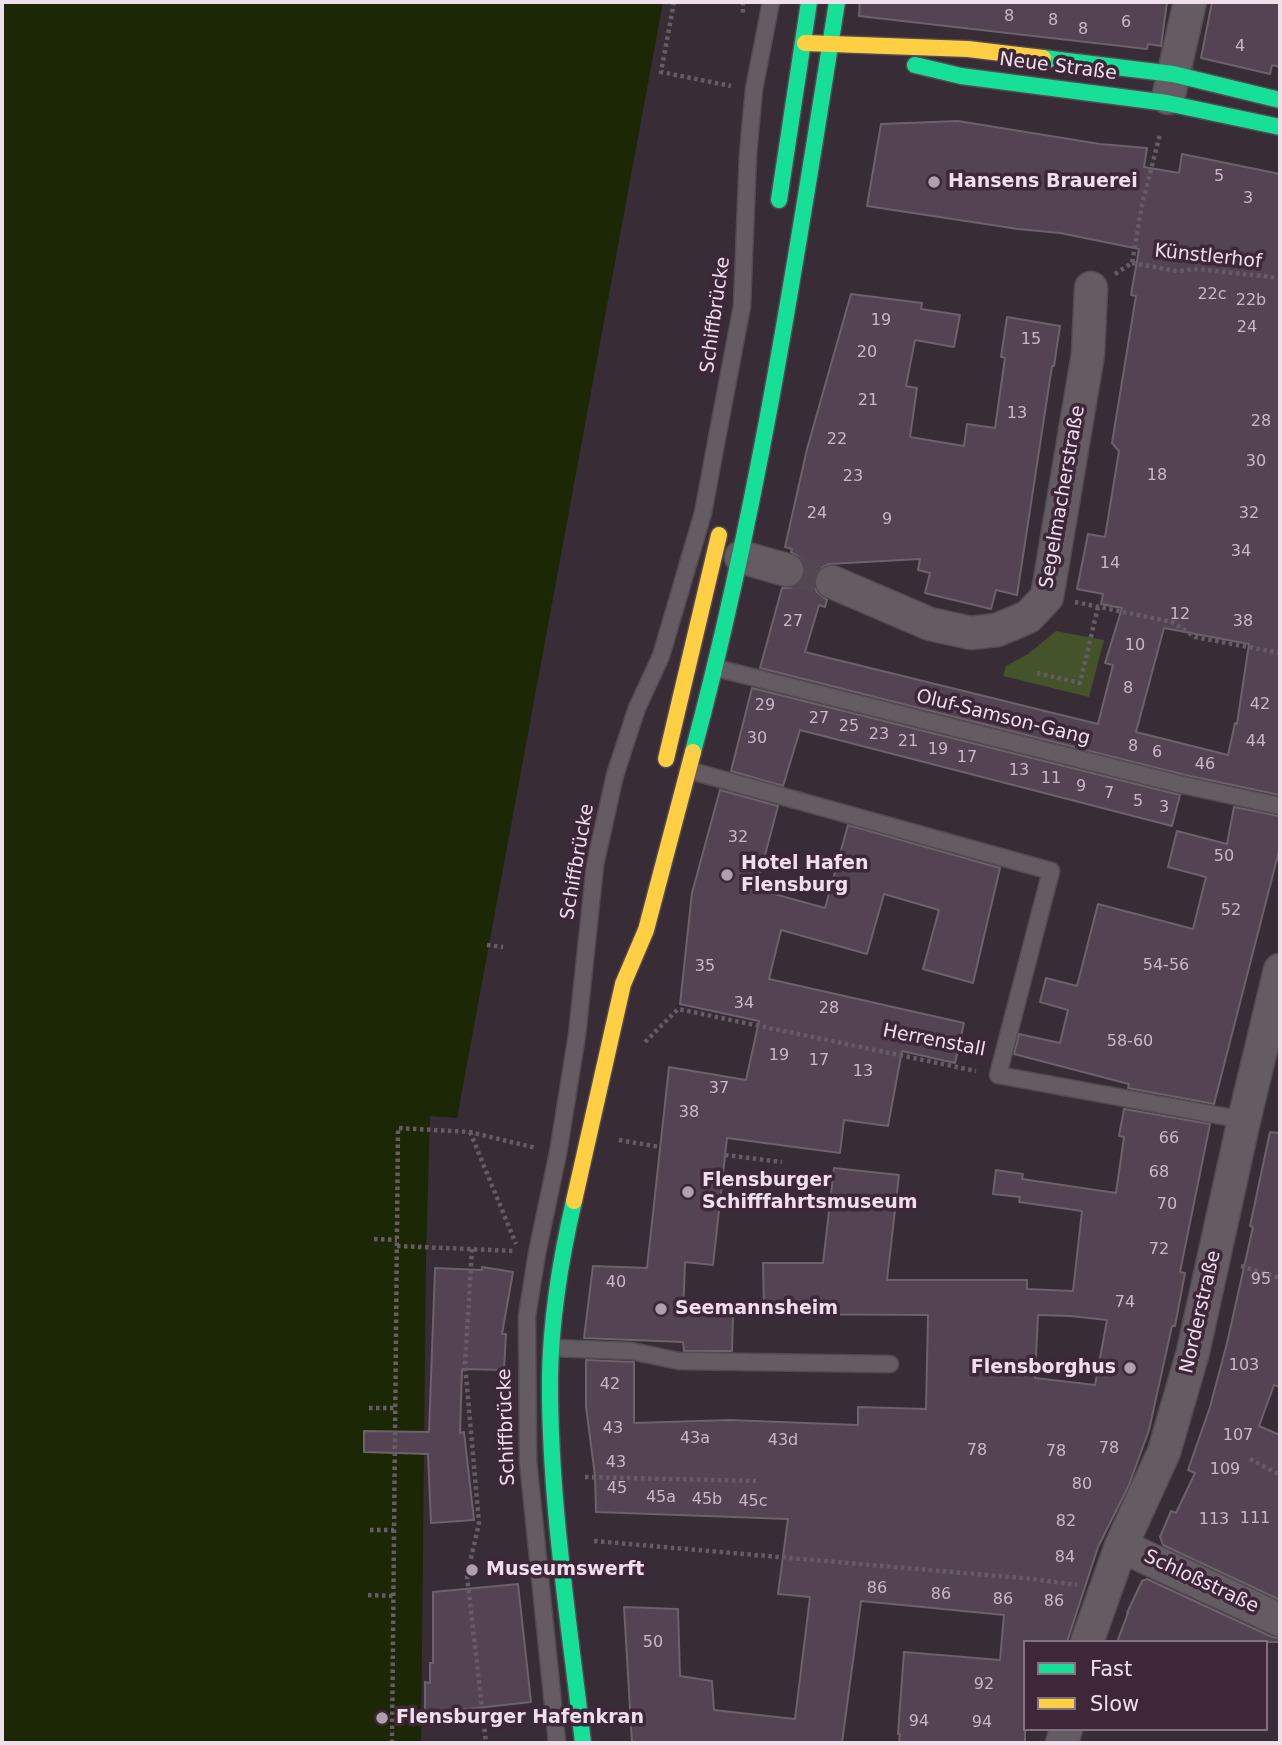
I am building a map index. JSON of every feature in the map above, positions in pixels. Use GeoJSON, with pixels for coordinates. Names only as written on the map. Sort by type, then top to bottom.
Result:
{"type":"FeatureCollection","features":[{"type":"Feature","properties":{"kind":"main road"},"geometry":{"type":"LineString","coordinates":[[777,215],[809,2]]}},
{"type":"Feature","properties":{"kind":"main road"},"geometry":{"type":"LineString","coordinates":[[623,984],[646,930],[716,668],[741,557],[783,344],[837,2]]}},
{"type":"Feature","properties":{"kind":"main road","name":"Neue Straße"},"geometry":{"type":"LineString","coordinates":[[803,43],[968,50],[1170,88],[1280,127]]}},
{"type":"Feature","properties":{"kind":"main road","name":"Neue Straße"},"geometry":{"type":"LineString","coordinates":[[831,44],[961,76],[1170,88],[1280,100]]}},
{"type":"Feature","properties":{"kind":"main road"},"geometry":{"type":"LineString","coordinates":[[663,771],[721,524]]}},
{"type":"Feature","properties":{"kind":"main road"},"geometry":{"type":"LineString","coordinates":[[583,1743],[552,1475],[550,1373],[561,1256],[623,984],[626,938]]}},
{"type":"Feature","properties":{"kind":"street"},"geometry":{"type":"LineString","coordinates":[[1170,88],[1190,2]]}},
{"type":"Feature","properties":{"kind":"street","name":"Segelmacherstraße"},"geometry":{"type":"LineString","coordinates":[[832,582],[930,624],[971,633],[997,630],[1028,617],[1047,597],[1088,354],[1091,288]]}},
{"type":"Feature","properties":{"kind":"street"},"geometry":{"type":"LineString","coordinates":[[741,557],[787,570]]}},
{"type":"Feature","properties":{"kind":"street","name":"Norderstraße"},"geometry":{"type":"LineString","coordinates":[[1088,1640],[1121,1546],[1164,1452],[1193,1352],[1280,970]]}},
{"type":"Feature","properties":{"kind":"street","name":"Schloßstraße"},"geometry":{"type":"LineString","coordinates":[[1121,1546],[1280,1620]]}},
{"type":"Feature","properties":{"kind":"lane","name":"Schiffbrücke"},"geometry":{"type":"LineString","coordinates":[[557,1743],[528,1461],[527,1317],[577,1035],[595,865],[615,775],[637,708],[661,656],[703,513],[742,306],[748,154],[754,89],[771,2]]}},
{"type":"Feature","properties":{"kind":"lane","name":"Oluf-Samson-Gang"},"geometry":{"type":"LineString","coordinates":[[716,668],[1182,785],[1280,806]]}},
{"type":"Feature","properties":{"kind":"lane"},"geometry":{"type":"LineString","coordinates":[[663,771],[689,770],[1051,870],[998,1075]]}},
{"type":"Feature","properties":{"kind":"lane","name":"Herrenstall"},"geometry":{"type":"LineString","coordinates":[[998,1075],[1244,1120]]}},
{"type":"Feature","properties":{"kind":"lane"},"geometry":{"type":"LineString","coordinates":[[553,1348],[631,1350],[679,1362],[890,1364]]}},
{"type":"Feature","properties":{"kind":"path"},"geometry":{"type":"LineString","coordinates":[[662,72],[674,2]]}},
{"type":"Feature","properties":{"kind":"path","name":"Künstlerhof"},"geometry":{"type":"LineString","coordinates":[[1170,88],[1142,205],[1132,263],[1177,271],[1198,269],[1280,278]]}},
{"type":"Feature","properties":{"kind":"path"},"geometry":{"type":"LineString","coordinates":[[1047,597],[1172,622],[1195,637],[1280,653]]}},
{"type":"Feature","properties":{"kind":"path"},"geometry":{"type":"LineString","coordinates":[[1037,673],[1080,683],[1098,607]]}},
{"type":"Feature","properties":{"kind":"path"},"geometry":{"type":"LineString","coordinates":[[487,945],[503,947]]}},
{"type":"Feature","properties":{"kind":"path","name":"Herrenstall"},"geometry":{"type":"LineString","coordinates":[[640,1046],[678,1009],[998,1075]]}},
{"type":"Feature","properties":{"kind":"path"},"geometry":{"type":"LineString","coordinates":[[392,1743],[398,1128],[470,1132],[537,1148]]}},
{"type":"Feature","properties":{"kind":"path"},"geometry":{"type":"LineString","coordinates":[[374,1238],[397,1243],[519,1251],[470,1132]]}},
{"type":"Feature","properties":{"kind":"path"},"geometry":{"type":"LineString","coordinates":[[725,1155],[782,1162]]}},
{"type":"Feature","properties":{"kind":"path"},"geometry":{"type":"LineString","coordinates":[[472,1249],[465,1364],[479,1523],[467,1576],[486,1743]]}},
{"type":"Feature","properties":{"kind":"path"},"geometry":{"type":"LineString","coordinates":[[1214,1257],[1280,1278]]}},
{"type":"Feature","properties":{"kind":"path"},"geometry":{"type":"LineString","coordinates":[[369,1408],[395,1408]]}},
{"type":"Feature","properties":{"kind":"path"},"geometry":{"type":"LineString","coordinates":[[1250,1459],[1280,1475]]}},
{"type":"Feature","properties":{"kind":"path"},"geometry":{"type":"LineString","coordinates":[[581,1477],[756,1481]]}},
{"type":"Feature","properties":{"kind":"path"},"geometry":{"type":"LineString","coordinates":[[370,1530],[394,1531]]}},
{"type":"Feature","properties":{"kind":"path"},"geometry":{"type":"LineString","coordinates":[[559,1538],[1033,1579],[1084,1586],[1105,1592]]}},
{"type":"Feature","properties":{"kind":"path"},"geometry":{"type":"LineString","coordinates":[[368,1595],[394,1596]]}},
{"type":"Feature","properties":{"kind":"shaded area"},"geometry":{"type":"Polygon","coordinates":[[[2,2],[663,2],[457,1118],[430,1116],[421,1743],[2,1743],[2,2]]]}},
{"type":"Feature","properties":{"kind":"shaded area"},"geometry":{"type":"Polygon","coordinates":[[[1056,631],[1104,640],[1089,697],[1003,676],[1006,666],[1028,654],[1056,631]]]}},
{"type":"Feature","properties":{"kind":"building"},"geometry":{"type":"Polygon","coordinates":[[[860,2],[1167,2],[1161,46],[1148,44],[1147,49],[859,16],[860,2]]]}},
{"type":"Feature","properties":{"kind":"building"},"geometry":{"type":"Polygon","coordinates":[[[1212,2],[1280,2],[1280,67],[1272,65],[1270,74],[1201,58],[1212,2]]]}},
{"type":"Feature","properties":{"kind":"building"},"geometry":{"type":"Polygon","coordinates":[[[958,121],[1100,144],[1147,148],[1144,167],[1179,173],[1182,154],[1280,174],[1280,795],[1185,775],[760,668],[782,588],[799,584],[805,574],[805,565],[801,558],[791,552],[792,549],[785,547],[807,449],[851,294],[922,303],[921,309],[960,315],[954,347],[915,340],[906,386],[917,388],[910,437],[964,446],[967,424],[995,428],[1005,358],[1001,357],[1007,317],[1060,326],[1017,595],[996,590],[991,609],[925,593],[930,573],[918,570],[920,559],[829,564],[815,575],[814,585],[817,592],[827,600],[825,607],[819,605],[805,652],[1098,724],[1113,665],[1105,663],[1122,608],[1101,604],[1103,594],[1077,589],[1088,534],[1105,537],[1119,451],[1112,443],[1136,296],[1131,295],[1139,249],[1060,233],[867,206],[881,124],[958,121]],[[1164,628],[1136,732],[1228,755],[1235,723],[1237,724],[1249,644],[1164,628]]]}},
{"type":"Feature","properties":{"kind":"building"},"geometry":{"type":"Polygon","coordinates":[[[752,688],[1180,795],[1172,826],[800,730],[783,786],[731,771],[752,688]]]}},
{"type":"Feature","properties":{"kind":"building"},"geometry":{"type":"Polygon","coordinates":[[[720,790],[778,806],[756,889],[825,908],[848,825],[1000,868],[973,983],[923,969],[939,910],[884,894],[867,954],[781,930],[769,979],[964,1023],[955,1063],[902,1051],[888,1126],[844,1120],[840,1153],[727,1138],[713,1265],[685,1262],[683,1314],[733,1314],[732,1351],[684,1351],[683,1342],[584,1338],[593,1266],[647,1268],[669,1067],[746,1080],[759,1021],[680,1004],[692,893],[720,790]]]}},
{"type":"Feature","properties":{"kind":"building"},"geometry":{"type":"Polygon","coordinates":[[[1234,807],[1279,816],[1280,847],[1214,1104],[1128,1088],[1129,1084],[1014,1054],[1019,1034],[1060,1043],[1068,1010],[1040,1002],[1046,978],[1077,986],[1098,904],[1193,929],[1206,877],[1168,867],[1177,831],[1227,844],[1234,807]]]}},
{"type":"Feature","properties":{"kind":"building"},"geometry":{"type":"Polygon","coordinates":[[[1124,1109],[1210,1124],[1180,1272],[1185,1273],[1175,1326],[1172,1326],[1149,1430],[1129,1485],[1098,1547],[1068,1640],[1023,1640],[1025,1743],[899,1743],[904,1652],[1000,1660],[1004,1615],[861,1601],[842,1743],[632,1743],[624,1607],[678,1609],[680,1676],[712,1681],[714,1710],[795,1719],[810,1597],[778,1594],[788,1519],[596,1512],[595,1476],[586,1406],[586,1360],[634,1362],[634,1423],[730,1420],[858,1425],[858,1407],[926,1409],[928,1315],[764,1314],[763,1263],[823,1263],[834,1168],[899,1175],[887,1280],[1027,1280],[1027,1289],[1073,1291],[1082,1211],[1019,1202],[1020,1197],[993,1194],[996,1170],[1023,1174],[1022,1179],[1116,1193],[1124,1137],[1119,1136],[1124,1109]],[[1038,1315],[1035,1378],[1095,1385],[1107,1320],[1038,1315]]]}},
{"type":"Feature","properties":{"kind":"building"},"geometry":{"type":"Polygon","coordinates":[[[1270,1132],[1280,1133],[1280,1387],[1274,1385],[1259,1426],[1280,1435],[1280,1600],[1163,1545],[1160,1537],[1171,1511],[1176,1513],[1195,1473],[1188,1470],[1210,1407],[1227,1343],[1253,1227],[1250,1226],[1270,1132]]]}},
{"type":"Feature","properties":{"kind":"building"},"geometry":{"type":"Polygon","coordinates":[[[482,1267],[513,1272],[502,1334],[506,1334],[504,1370],[462,1369],[460,1433],[464,1432],[474,1520],[431,1523],[428,1454],[364,1452],[364,1431],[429,1432],[435,1268],[482,1270],[482,1267]]]}},
{"type":"Feature","properties":{"kind":"building"},"geometry":{"type":"Polygon","coordinates":[[[1147,1579],[1272,1637],[1280,1638],[1280,1642],[1118,1640],[1142,1581],[1147,1579]]]}},
{"type":"Feature","properties":{"kind":"building"},"geometry":{"type":"Polygon","coordinates":[[[518,1584],[531,1702],[459,1710],[459,1715],[425,1715],[425,1682],[430,1683],[430,1663],[433,1663],[433,1592],[518,1584]]]}},
{"type":"Feature","properties":{"kind":"tunnel"},"geometry":{"type":"LineString","coordinates":[[787,570],[832,582]]}},
{"type":"Feature","properties":{"kind":"traffic: fast"},"geometry":{"type":"LineString","coordinates":[[779,200],[809,2]]}},
{"type":"Feature","properties":{"kind":"traffic: fast"},"geometry":{"type":"LineString","coordinates":[[693,752],[738,566],[757,473],[837,2]]}},
{"type":"Feature","properties":{"kind":"traffic: fast"},"geometry":{"type":"LineString","coordinates":[[1043,58],[1173,74],[1280,100]]}},
{"type":"Feature","properties":{"kind":"traffic: fast"},"geometry":{"type":"LineString","coordinates":[[915,65],[961,76],[1167,103],[1280,127]]}},
{"type":"Feature","properties":{"kind":"traffic: fast"},"geometry":{"type":"LineString","coordinates":[[574,1201],[561,1266],[550,1376],[553,1468],[561,1560],[583,1743]]}},
{"type":"Feature","properties":{"kind":"traffic: slow"},"geometry":{"type":"LineString","coordinates":[[805,43],[968,49],[1043,58]]}},
{"type":"Feature","properties":{"kind":"traffic: slow"},"geometry":{"type":"LineString","coordinates":[[666,759],[719,535]]}},
{"type":"Feature","properties":{"kind":"traffic: slow"},"geometry":{"type":"LineString","coordinates":[[574,1201],[623,984],[646,930],[693,752]]}},
{"type":"Feature","properties":{"kind":"place","name":"Hansens Brauerei"},"geometry":{"type":"Point","coordinates":[934,182]}},
{"type":"Feature","properties":{"kind":"place","name":"Hotel Hafen Flensburg"},"geometry":{"type":"Point","coordinates":[727,875]}},
{"type":"Feature","properties":{"kind":"place","name":"Flensburger Schifffahrtsmuseum"},"geometry":{"type":"Point","coordinates":[688,1192]}},
{"type":"Feature","properties":{"kind":"place","name":"Seemannsheim"},"geometry":{"type":"Point","coordinates":[661,1309]}},
{"type":"Feature","properties":{"kind":"place","name":"Flensborghus"},"geometry":{"type":"Point","coordinates":[1130,1368]}},
{"type":"Feature","properties":{"kind":"place","name":"Museumswerft"},"geometry":{"type":"Point","coordinates":[472,1570]}},
{"type":"Feature","properties":{"kind":"place","name":"Flensburger Hafenkran"},"geometry":{"type":"Point","coordinates":[382,1718]}}]}
